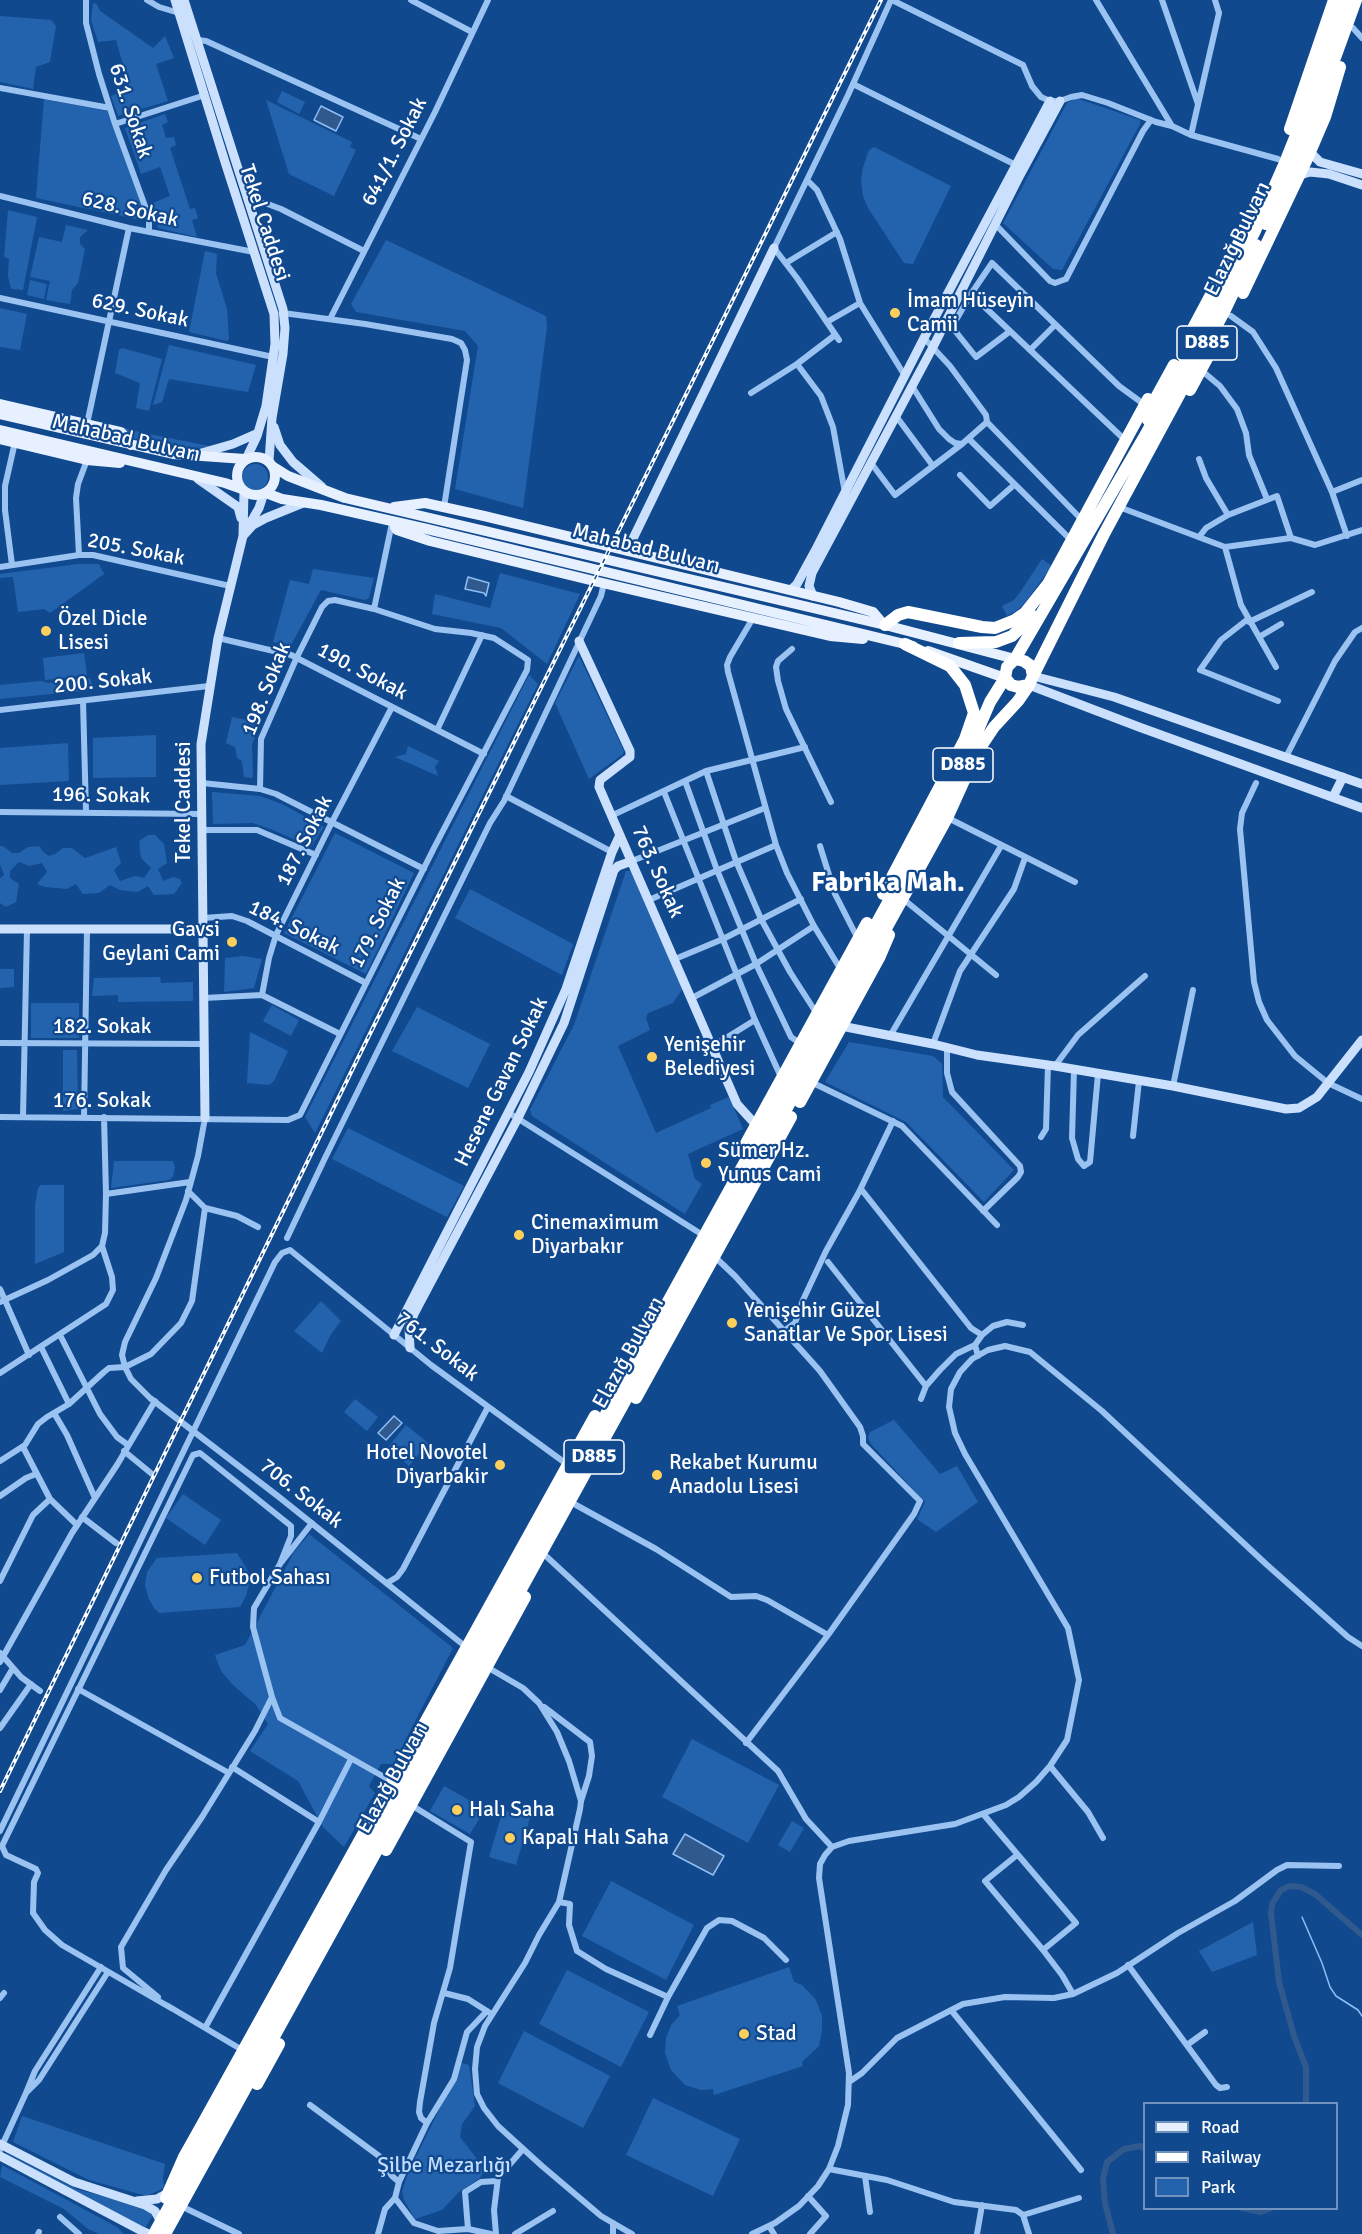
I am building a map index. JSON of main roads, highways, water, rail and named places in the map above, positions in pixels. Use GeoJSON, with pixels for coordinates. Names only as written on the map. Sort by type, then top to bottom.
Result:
{"type":"FeatureCollection","features":[{"type":"Feature","properties":{"kind":"highway"},"geometry":{"type":"LineString","coordinates":[[1151,434],[1152,405],[1253,217],[1278,159],[1334,0]]}},
{"type":"Feature","properties":{"kind":"highway","name":"Elazığ Bulvarı"},"geometry":{"type":"LineString","coordinates":[[159,2230],[257,2068],[947,818],[976,754],[1006,713],[1018,701],[1031,680],[1118,507],[1151,434],[1254,233],[1319,78],[1344,0]]}},
{"type":"Feature","properties":{"kind":"highway","name":"Elazığ Bulvarı"},"geometry":{"type":"LineString","coordinates":[[1015,658],[1224,312],[1291,175],[1356,0]]}},
{"type":"Feature","properties":{"kind":"highway"},"geometry":{"type":"LineString","coordinates":[[1151,434],[1183,402],[1231,316],[1300,175],[1324,117],[1361,0]]}},
{"type":"Feature","properties":{"kind":"highway"},"geometry":{"type":"LineString","coordinates":[[885,625],[898,615],[908,612],[995,628],[1025,613],[1048,584],[1127,442],[1153,390],[1168,376]]}},
{"type":"Feature","properties":{"kind":"highway"},"geometry":{"type":"LineString","coordinates":[[959,643],[996,642],[1012,636],[1052,595]]}},
{"type":"Feature","properties":{"kind":"highway"},"geometry":{"type":"LineString","coordinates":[[878,905],[965,739],[974,713],[965,685],[950,666],[905,644]]}},
{"type":"Feature","properties":{"kind":"highway"},"geometry":{"type":"LineString","coordinates":[[1015,658],[1028,663],[1031,680],[1015,686],[1005,678],[1007,667],[1015,658]]}},
{"type":"Feature","properties":{"kind":"highway","name":"Elazığ Bulvarı"},"geometry":{"type":"LineString","coordinates":[[159,2230],[960,772],[990,702],[1005,678]]}},
{"type":"Feature","properties":{"kind":"highway"},"geometry":{"type":"LineString","coordinates":[[990,702],[999,695],[1008,698],[1010,702],[1006,713]]}},
{"type":"Feature","properties":{"kind":"highway"},"geometry":{"type":"LineString","coordinates":[[149,2234],[159,2230],[168,2193],[184,2157],[698,1232],[858,939],[916,849]]}},
{"type":"Feature","properties":{"kind":"highway"},"geometry":{"type":"LineString","coordinates":[[173,2234],[880,956],[902,898]]}},
{"type":"Feature","properties":{"kind":"highway"},"geometry":{"type":"LineString","coordinates":[[257,2068],[284,2037]]}},
{"type":"Feature","properties":{"kind":"main road"},"geometry":{"type":"LineString","coordinates":[[0,404],[121,432],[132,445]]}},
{"type":"Feature","properties":{"kind":"main road","name":"Mahabad Bulvarı"},"geometry":{"type":"LineString","coordinates":[[0,414],[132,445],[193,455],[245,459]]}},
{"type":"Feature","properties":{"kind":"main road","name":"Mahabad Bulvarı"},"geometry":{"type":"LineString","coordinates":[[0,430],[163,467],[243,490]]}},
{"type":"Feature","properties":{"kind":"main road"},"geometry":{"type":"LineString","coordinates":[[0,439],[87,460],[163,467]]}},
{"type":"Feature","properties":{"kind":"main road"},"geometry":{"type":"LineString","coordinates":[[260,456],[270,463],[275,477],[270,489],[265,493],[252,495],[243,490],[238,483],[236,472],[245,459],[260,456]]}},
{"type":"Feature","properties":{"kind":"main road","name":"Mahabad Bulvarı"},"geometry":{"type":"LineString","coordinates":[[270,463],[288,476],[345,498],[885,625],[1015,658]]}},
{"type":"Feature","properties":{"kind":"main road","name":"Mahabad Bulvarı"},"geometry":{"type":"LineString","coordinates":[[265,493],[282,499],[307,502],[905,644],[959,660],[1005,678]]}},
{"type":"Feature","properties":{"kind":"main road"},"geometry":{"type":"LineString","coordinates":[[389,508],[425,502],[791,590],[873,612],[885,625]]}},
{"type":"Feature","properties":{"kind":"main road"},"geometry":{"type":"LineString","coordinates":[[392,522],[397,530],[430,540],[830,636],[905,644]]}},
{"type":"Feature","properties":{"kind":"main road"},"geometry":{"type":"LineString","coordinates":[[975,668],[985,667],[991,662],[992,658],[984,650]]}},
{"type":"Feature","properties":{"kind":"waterway"},"geometry":{"type":"LineString","coordinates":[[1306,2102],[1306,2067],[1294,2036],[1279,1982],[1271,1913],[1272,1904],[1281,1890],[1290,1886],[1301,1887],[1315,1894],[1362,1935]]}},
{"type":"Feature","properties":{"kind":"waterway"},"geometry":{"type":"LineString","coordinates":[[1302,1917],[1330,1987],[1336,1996],[1358,2010],[1362,2016]]}},
{"type":"Feature","properties":{"kind":"waterway"},"geometry":{"type":"LineString","coordinates":[[1113,2234],[1105,2203],[1103,2179],[1107,2162],[1124,2149],[1143,2148]]}},
{"type":"Feature","properties":{"kind":"waterway"},"geometry":{"type":"LineString","coordinates":[[1252,2210],[1261,2212],[1266,2210]]}},
{"type":"Feature","properties":{"kind":"railway"},"geometry":{"type":"LineString","coordinates":[[0,1791],[357,1060],[881,0]]}},
{"type":"Feature","properties":{"kind":"place","name":"İmam Hüseyin Camii"},"geometry":{"type":"Point","coordinates":[895,313]}},
{"type":"Feature","properties":{"kind":"place","name":"Özel Dicle Lisesi"},"geometry":{"type":"Point","coordinates":[46,631]}},
{"type":"Feature","properties":{"kind":"place","name":"Gavsi Geylani Cami"},"geometry":{"type":"Point","coordinates":[232,942]}},
{"type":"Feature","properties":{"kind":"place","name":"Yenişehir Belediyesi"},"geometry":{"type":"Point","coordinates":[652,1057]}},
{"type":"Feature","properties":{"kind":"place","name":"Sümer Hz. Yunus Cami"},"geometry":{"type":"Point","coordinates":[706,1163]}},
{"type":"Feature","properties":{"kind":"place","name":"Cinemaximum Diyarbakır"},"geometry":{"type":"Point","coordinates":[519,1235]}},
{"type":"Feature","properties":{"kind":"place","name":"Yenişehir Güzel Sanatlar Ve Spor Lisesi"},"geometry":{"type":"Point","coordinates":[732,1323]}},
{"type":"Feature","properties":{"kind":"place","name":"Hotel Novotel Diyarbakir"},"geometry":{"type":"Point","coordinates":[500,1465]}},
{"type":"Feature","properties":{"kind":"place","name":"Rekabet Kurumu Anadolu Lisesi"},"geometry":{"type":"Point","coordinates":[657,1475]}},
{"type":"Feature","properties":{"kind":"place","name":"Futbol Sahası"},"geometry":{"type":"Point","coordinates":[197,1578]}},
{"type":"Feature","properties":{"kind":"place","name":"Halı Saha"},"geometry":{"type":"Point","coordinates":[457,1810]}},
{"type":"Feature","properties":{"kind":"place","name":"Kapalı Halı Saha"},"geometry":{"type":"Point","coordinates":[510,1838]}},
{"type":"Feature","properties":{"kind":"place","name":"Stad"},"geometry":{"type":"Point","coordinates":[744,2034]}},
{"type":"Feature","properties":{"kind":"district","name":"Fabrika Mah."},"geometry":{"type":"Point","coordinates":[888,884]}},
{"type":"Feature","properties":{"kind":"park label","name":"Şilbe Mezarlığı"},"geometry":{"type":"Point","coordinates":[444,2166]}}]}
